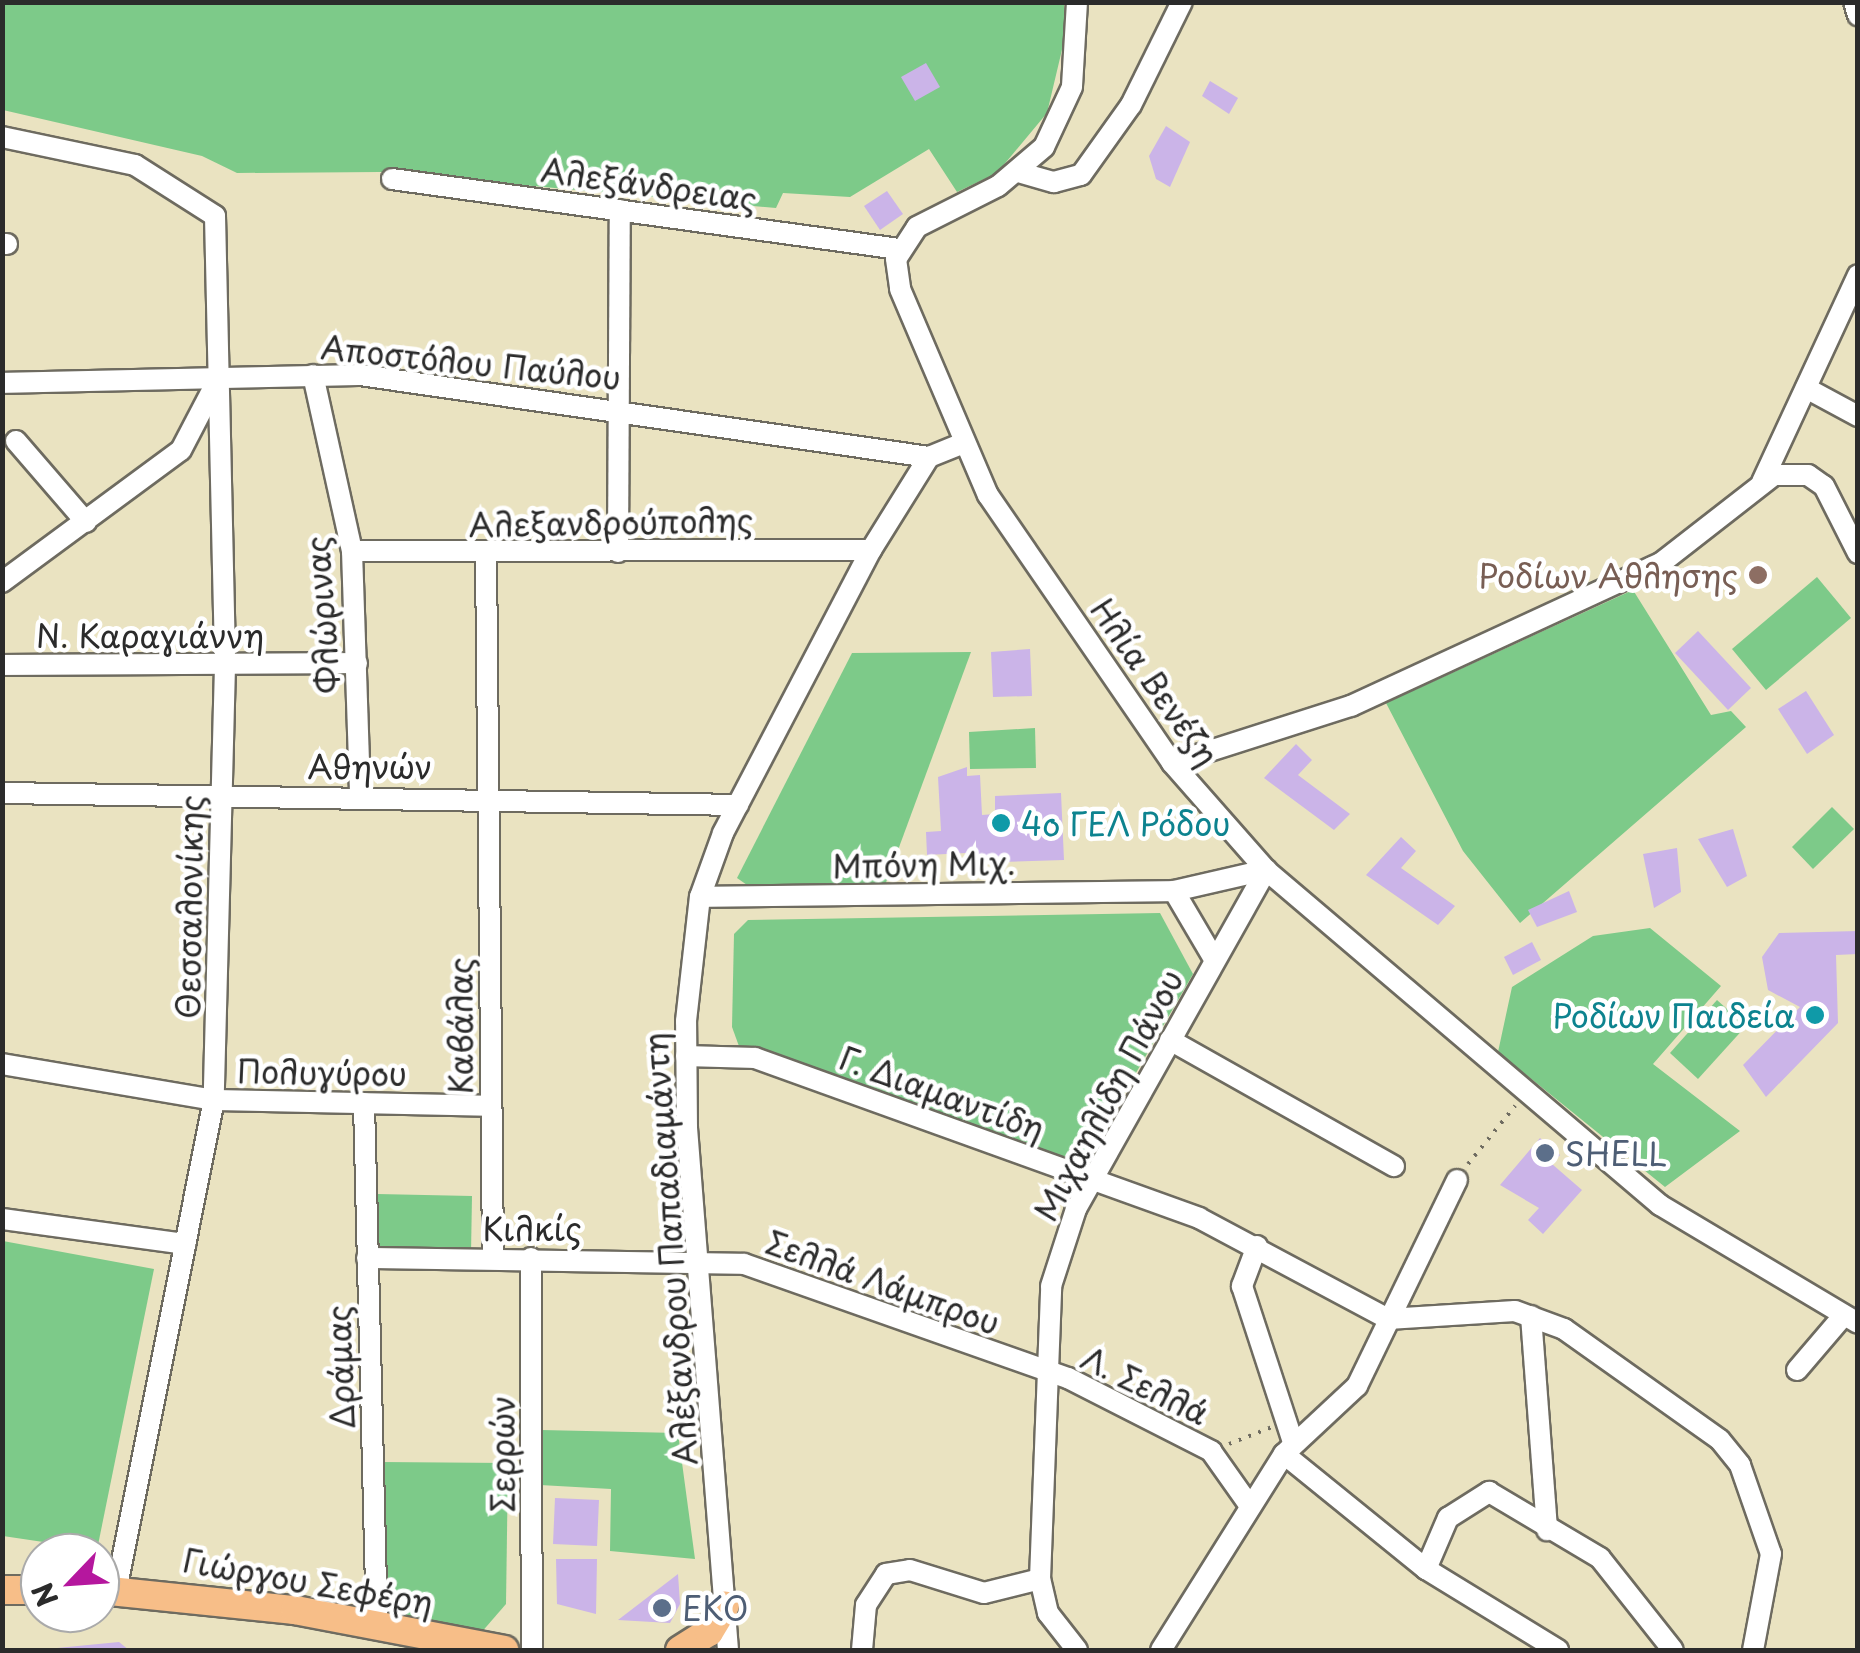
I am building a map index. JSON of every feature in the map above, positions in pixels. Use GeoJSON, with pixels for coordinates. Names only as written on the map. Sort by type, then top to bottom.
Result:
{"type":"FeatureCollection","features":[{"type":"Feature","properties":{"kind":"main road","name":"Γιώργου Σεφέρη"},"geometry":{"type":"LineString","coordinates":[[120,1592],[504,1650]]}},
{"type":"Feature","properties":{"kind":"main road"},"geometry":{"type":"LineString","coordinates":[[680,1650],[709,1632],[725,1606]]}},
{"type":"Feature","properties":{"kind":"street"},"geometry":{"type":"LineString","coordinates":[[899,249],[917,227],[1018,172],[1068,103],[1076,2]]}},
{"type":"Feature","properties":{"kind":"street"},"geometry":{"type":"LineString","coordinates":[[1018,172],[1054,182],[1081,175],[1131,105],[1182,2]]}},
{"type":"Feature","properties":{"kind":"street"},"geometry":{"type":"LineString","coordinates":[[1854,2],[1858,15]]}},
{"type":"Feature","properties":{"kind":"street","name":"Θεσσαλονίκης"},"geometry":{"type":"LineString","coordinates":[[2,137],[135,165],[215,216],[225,666],[214,1100],[120,1536]]}},
{"type":"Feature","properties":{"kind":"street","name":"Αλεξάνδρειας"},"geometry":{"type":"LineString","coordinates":[[392,179],[899,249]]}},
{"type":"Feature","properties":{"kind":"street"},"geometry":{"type":"LineString","coordinates":[[618,552],[620,210]]}},
{"type":"Feature","properties":{"kind":"street","name":"Ηλία Βενέζη"},"geometry":{"type":"LineString","coordinates":[[899,249],[900,289],[962,444],[1172,763],[1266,870],[1660,1205],[1851,1319]]}},
{"type":"Feature","properties":{"kind":"street"},"geometry":{"type":"LineString","coordinates":[[1762,484],[1858,274]]}},
{"type":"Feature","properties":{"kind":"street","name":"Αποστόλου Παύλου"},"geometry":{"type":"LineString","coordinates":[[2,383],[313,375],[618,407],[929,457]]}},
{"type":"Feature","properties":{"kind":"street","name":"Φλώρινας"},"geometry":{"type":"LineString","coordinates":[[313,375],[352,551],[360,795]]}},
{"type":"Feature","properties":{"kind":"street"},"geometry":{"type":"LineString","coordinates":[[2,582],[181,450],[218,376]]}},
{"type":"Feature","properties":{"kind":"street"},"geometry":{"type":"LineString","coordinates":[[1806,388],[1858,416]]}},
{"type":"Feature","properties":{"kind":"street"},"geometry":{"type":"LineString","coordinates":[[16,441],[86,522]]}},
{"type":"Feature","properties":{"kind":"street"},"geometry":{"type":"LineString","coordinates":[[929,457],[962,444]]}},
{"type":"Feature","properties":{"kind":"street","name":"Αλέξανδρου Παπαδιαμάντη"},"geometry":{"type":"LineString","coordinates":[[728,1650],[696,1257],[686,1056],[700,897],[738,804],[870,550],[929,457]]}},
{"type":"Feature","properties":{"kind":"street"},"geometry":{"type":"LineString","coordinates":[[1172,763],[1350,706],[1661,563],[1762,484],[1788,472],[1824,486],[1858,553]]}},
{"type":"Feature","properties":{"kind":"street","name":"Αλεξανδρούπολης"},"geometry":{"type":"LineString","coordinates":[[352,551],[486,554],[870,550]]}},
{"type":"Feature","properties":{"kind":"street","name":"Καβάλας"},"geometry":{"type":"LineString","coordinates":[[486,554],[492,1258]]}},
{"type":"Feature","properties":{"kind":"street","name":"Ν. Καραγιάννη"},"geometry":{"type":"LineString","coordinates":[[2,666],[357,663]]}},
{"type":"Feature","properties":{"kind":"street","name":"Αθηνών"},"geometry":{"type":"LineString","coordinates":[[2,794],[490,795],[738,804]]}},
{"type":"Feature","properties":{"kind":"street","name":"Μπόνη Μιχ."},"geometry":{"type":"LineString","coordinates":[[700,897],[1174,891],[1266,870]]}},
{"type":"Feature","properties":{"kind":"street","name":"Μιχαηλίδη Πάνου"},"geometry":{"type":"LineString","coordinates":[[1078,1650],[1048,1613],[1040,1579],[1051,1286],[1094,1180],[1266,870]]}},
{"type":"Feature","properties":{"kind":"street"},"geometry":{"type":"LineString","coordinates":[[1174,891],[1214,959]]}},
{"type":"Feature","properties":{"kind":"street"},"geometry":{"type":"LineString","coordinates":[[1170,1040],[1394,1166]]}},
{"type":"Feature","properties":{"kind":"street","name":"Γ. Διαμαντίδη"},"geometry":{"type":"LineString","coordinates":[[686,1056],[755,1058],[1094,1180],[1257,1246],[1388,1319]]}},
{"type":"Feature","properties":{"kind":"street","name":"Πολυγύρου"},"geometry":{"type":"LineString","coordinates":[[2,1064],[214,1100],[490,1106]]}},
{"type":"Feature","properties":{"kind":"street","name":"Δράμας"},"geometry":{"type":"LineString","coordinates":[[364,1103],[377,1628]]}},
{"type":"Feature","properties":{"kind":"street"},"geometry":{"type":"LineString","coordinates":[[1161,1650],[1289,1448],[1358,1386],[1457,1180]]}},
{"type":"Feature","properties":{"kind":"street"},"geometry":{"type":"LineString","coordinates":[[2,1218],[185,1244]]}},
{"type":"Feature","properties":{"kind":"street"},"geometry":{"type":"LineString","coordinates":[[1257,1246],[1242,1286],[1249,1323],[1293,1419],[1289,1448]]}},
{"type":"Feature","properties":{"kind":"street","name":"Κιλκίς"},"geometry":{"type":"LineString","coordinates":[[367,1258],[696,1257]]}},
{"type":"Feature","properties":{"kind":"street","name":"Σελλά Λάμπρου"},"geometry":{"type":"LineString","coordinates":[[696,1257],[744,1264],[1046,1372]]}},
{"type":"Feature","properties":{"kind":"street","name":"Σερρών"},"geometry":{"type":"LineString","coordinates":[[531,1258],[532,1650]]}},
{"type":"Feature","properties":{"kind":"street"},"geometry":{"type":"LineString","coordinates":[[1388,1319],[1531,1316],[1588,1343],[1720,1440],[1740,1465],[1770,1554],[1754,1650]]}},
{"type":"Feature","properties":{"kind":"street"},"geometry":{"type":"LineString","coordinates":[[1531,1316],[1547,1530]]}},
{"type":"Feature","properties":{"kind":"street"},"geometry":{"type":"LineString","coordinates":[[1797,1370],[1851,1319]]}},
{"type":"Feature","properties":{"kind":"street","name":"Λ. Σελλά"},"geometry":{"type":"LineString","coordinates":[[1046,1372],[1211,1451],[1250,1506]]}},
{"type":"Feature","properties":{"kind":"street"},"geometry":{"type":"LineString","coordinates":[[1289,1448],[1426,1569],[1558,1650]]}},
{"type":"Feature","properties":{"kind":"street"},"geometry":{"type":"LineString","coordinates":[[1426,1569],[1448,1518],[1489,1492],[1547,1530],[1600,1558],[1673,1650]]}},
{"type":"Feature","properties":{"kind":"street"},"geometry":{"type":"LineString","coordinates":[[862,1650],[866,1605],[886,1574],[910,1570],[984,1594],[1040,1579]]}},
{"type":"Feature","properties":{"kind":"path"},"geometry":{"type":"LineString","coordinates":[[1457,1180],[1500,1118],[1528,1096]]}},
{"type":"Feature","properties":{"kind":"path"},"geometry":{"type":"LineString","coordinates":[[1211,1451],[1293,1419]]}},
{"type":"Feature","properties":{"kind":"green space"},"geometry":{"type":"Polygon","coordinates":[[[3,3],[1064,3],[1065,37],[1047,113],[997,173],[957,192],[929,149],[850,197],[783,193],[776,208],[380,172],[237,173],[202,156],[3,110],[3,3]]]}},
{"type":"Feature","properties":{"kind":"green space"},"geometry":{"type":"Polygon","coordinates":[[[1817,577],[1851,618],[1766,690],[1732,649],[1817,577]]]}},
{"type":"Feature","properties":{"kind":"green space"},"geometry":{"type":"Polygon","coordinates":[[[1633,590],[1711,715],[1731,711],[1746,727],[1520,923],[1463,851],[1386,703],[1633,590]]]}},
{"type":"Feature","properties":{"kind":"green space"},"geometry":{"type":"Polygon","coordinates":[[[971,652],[884,888],[760,894],[737,878],[852,653],[971,652]]]}},
{"type":"Feature","properties":{"kind":"green space"},"geometry":{"type":"Polygon","coordinates":[[[1035,728],[1036,768],[970,769],[969,732],[1035,728]]]}},
{"type":"Feature","properties":{"kind":"green space"},"geometry":{"type":"Polygon","coordinates":[[[1832,807],[1854,829],[1813,869],[1792,847],[1832,807]]]}},
{"type":"Feature","properties":{"kind":"green space"},"geometry":{"type":"Polygon","coordinates":[[[1160,913],[1193,974],[1080,1170],[740,1049],[732,1027],[734,934],[748,920],[1160,913]]]}},
{"type":"Feature","properties":{"kind":"green space"},"geometry":{"type":"Polygon","coordinates":[[[1650,928],[1721,986],[1653,1064],[1740,1131],[1665,1187],[1498,1052],[1512,987],[1593,936],[1650,928]]]}},
{"type":"Feature","properties":{"kind":"green space"},"geometry":{"type":"Polygon","coordinates":[[[1717,1000],[1746,1026],[1698,1079],[1670,1053],[1717,1000]]]}},
{"type":"Feature","properties":{"kind":"green space"},"geometry":{"type":"Polygon","coordinates":[[[377,1194],[472,1196],[471,1253],[377,1251],[377,1194]]]}},
{"type":"Feature","properties":{"kind":"green space"},"geometry":{"type":"Polygon","coordinates":[[[3,1241],[154,1269],[100,1533],[20,1533],[20,1539],[3,1536],[3,1241]]]}},
{"type":"Feature","properties":{"kind":"green space"},"geometry":{"type":"Polygon","coordinates":[[[541,1430],[678,1433],[695,1559],[610,1551],[611,1489],[540,1485],[541,1430]]]}},
{"type":"Feature","properties":{"kind":"green space"},"geometry":{"type":"Polygon","coordinates":[[[381,1462],[508,1463],[506,1604],[480,1634],[384,1618],[381,1462]]]}},
{"type":"Feature","properties":{"kind":"building"},"geometry":{"type":"Polygon","coordinates":[[[926,63],[940,87],[915,101],[901,77],[926,63]]]}},
{"type":"Feature","properties":{"kind":"building"},"geometry":{"type":"Polygon","coordinates":[[[1210,81],[1238,98],[1229,114],[1202,96],[1210,81]]]}},
{"type":"Feature","properties":{"kind":"building"},"geometry":{"type":"Polygon","coordinates":[[[1166,126],[1190,142],[1170,187],[1156,179],[1149,156],[1166,126]]]}},
{"type":"Feature","properties":{"kind":"building"},"geometry":{"type":"Polygon","coordinates":[[[887,191],[903,214],[880,230],[864,206],[887,191]]]}},
{"type":"Feature","properties":{"kind":"building"},"geometry":{"type":"Polygon","coordinates":[[[1698,631],[1751,688],[1728,710],[1675,653],[1698,631]]]}},
{"type":"Feature","properties":{"kind":"building"},"geometry":{"type":"Polygon","coordinates":[[[1030,649],[1032,696],[993,697],[991,652],[1030,649]]]}},
{"type":"Feature","properties":{"kind":"building"},"geometry":{"type":"Polygon","coordinates":[[[1806,691],[1834,735],[1807,754],[1778,709],[1806,691]]]}},
{"type":"Feature","properties":{"kind":"building"},"geometry":{"type":"Polygon","coordinates":[[[1296,744],[1312,760],[1298,775],[1350,814],[1334,830],[1264,778],[1296,744]]]}},
{"type":"Feature","properties":{"kind":"building","name":"4ο ΓΕΛ Ρόδου"},"geometry":{"type":"Polygon","coordinates":[[[967,767],[967,776],[980,775],[982,815],[995,814],[995,796],[1061,793],[1064,860],[966,863],[966,853],[927,855],[926,832],[941,831],[938,777],[967,767]]]}},
{"type":"Feature","properties":{"kind":"building"},"geometry":{"type":"Polygon","coordinates":[[[1733,829],[1747,876],[1727,887],[1698,839],[1733,829]]]}},
{"type":"Feature","properties":{"kind":"building"},"geometry":{"type":"Polygon","coordinates":[[[1401,837],[1416,851],[1401,868],[1455,906],[1438,925],[1366,875],[1401,837]]]}},
{"type":"Feature","properties":{"kind":"building"},"geometry":{"type":"Polygon","coordinates":[[[1677,848],[1681,892],[1654,908],[1643,854],[1677,848]]]}},
{"type":"Feature","properties":{"kind":"building"},"geometry":{"type":"Polygon","coordinates":[[[1569,891],[1577,912],[1537,927],[1528,910],[1569,891]]]}},
{"type":"Feature","properties":{"kind":"building","name":"Ροδίων Παιδεία"},"geometry":{"type":"Polygon","coordinates":[[[1858,931],[1858,954],[1836,955],[1838,1023],[1766,1097],[1743,1065],[1800,1007],[1768,990],[1762,957],[1779,933],[1858,931]]]}},
{"type":"Feature","properties":{"kind":"building"},"geometry":{"type":"Polygon","coordinates":[[[1532,942],[1541,960],[1513,975],[1504,957],[1532,942]]]}},
{"type":"Feature","properties":{"kind":"building"},"geometry":{"type":"Polygon","coordinates":[[[1540,1138],[1560,1155],[1552,1164],[1582,1190],[1543,1234],[1528,1220],[1539,1208],[1500,1185],[1540,1138]]]}},
{"type":"Feature","properties":{"kind":"building"},"geometry":{"type":"Polygon","coordinates":[[[555,1498],[599,1500],[597,1546],[553,1544],[555,1498]]]}},
{"type":"Feature","properties":{"kind":"building"},"geometry":{"type":"Polygon","coordinates":[[[556,1559],[597,1559],[596,1614],[557,1604],[556,1559]]]}},
{"type":"Feature","properties":{"kind":"building"},"geometry":{"type":"Polygon","coordinates":[[[678,1574],[680,1604],[670,1623],[618,1620],[678,1574]]]}},
{"type":"Feature","properties":{"kind":"building"},"geometry":{"type":"Polygon","coordinates":[[[119,1642],[129,1650],[57,1650],[57,1648],[119,1642]]]}},
{"type":"Feature","properties":{"kind":"place","name":"Ροδίων Αθλησης"},"geometry":{"type":"Point","coordinates":[1758,575]}},
{"type":"Feature","properties":{"kind":"place","name":"4ο ΓΕΛ Ρόδου"},"geometry":{"type":"Point","coordinates":[1001,823]}},
{"type":"Feature","properties":{"kind":"place","name":"Ροδίων Παιδεία"},"geometry":{"type":"Point","coordinates":[1815,1015]}},
{"type":"Feature","properties":{"kind":"place","name":"SHELL"},"geometry":{"type":"Point","coordinates":[1545,1153]}},
{"type":"Feature","properties":{"kind":"place","name":"EKO"},"geometry":{"type":"Point","coordinates":[662,1608]}}]}
